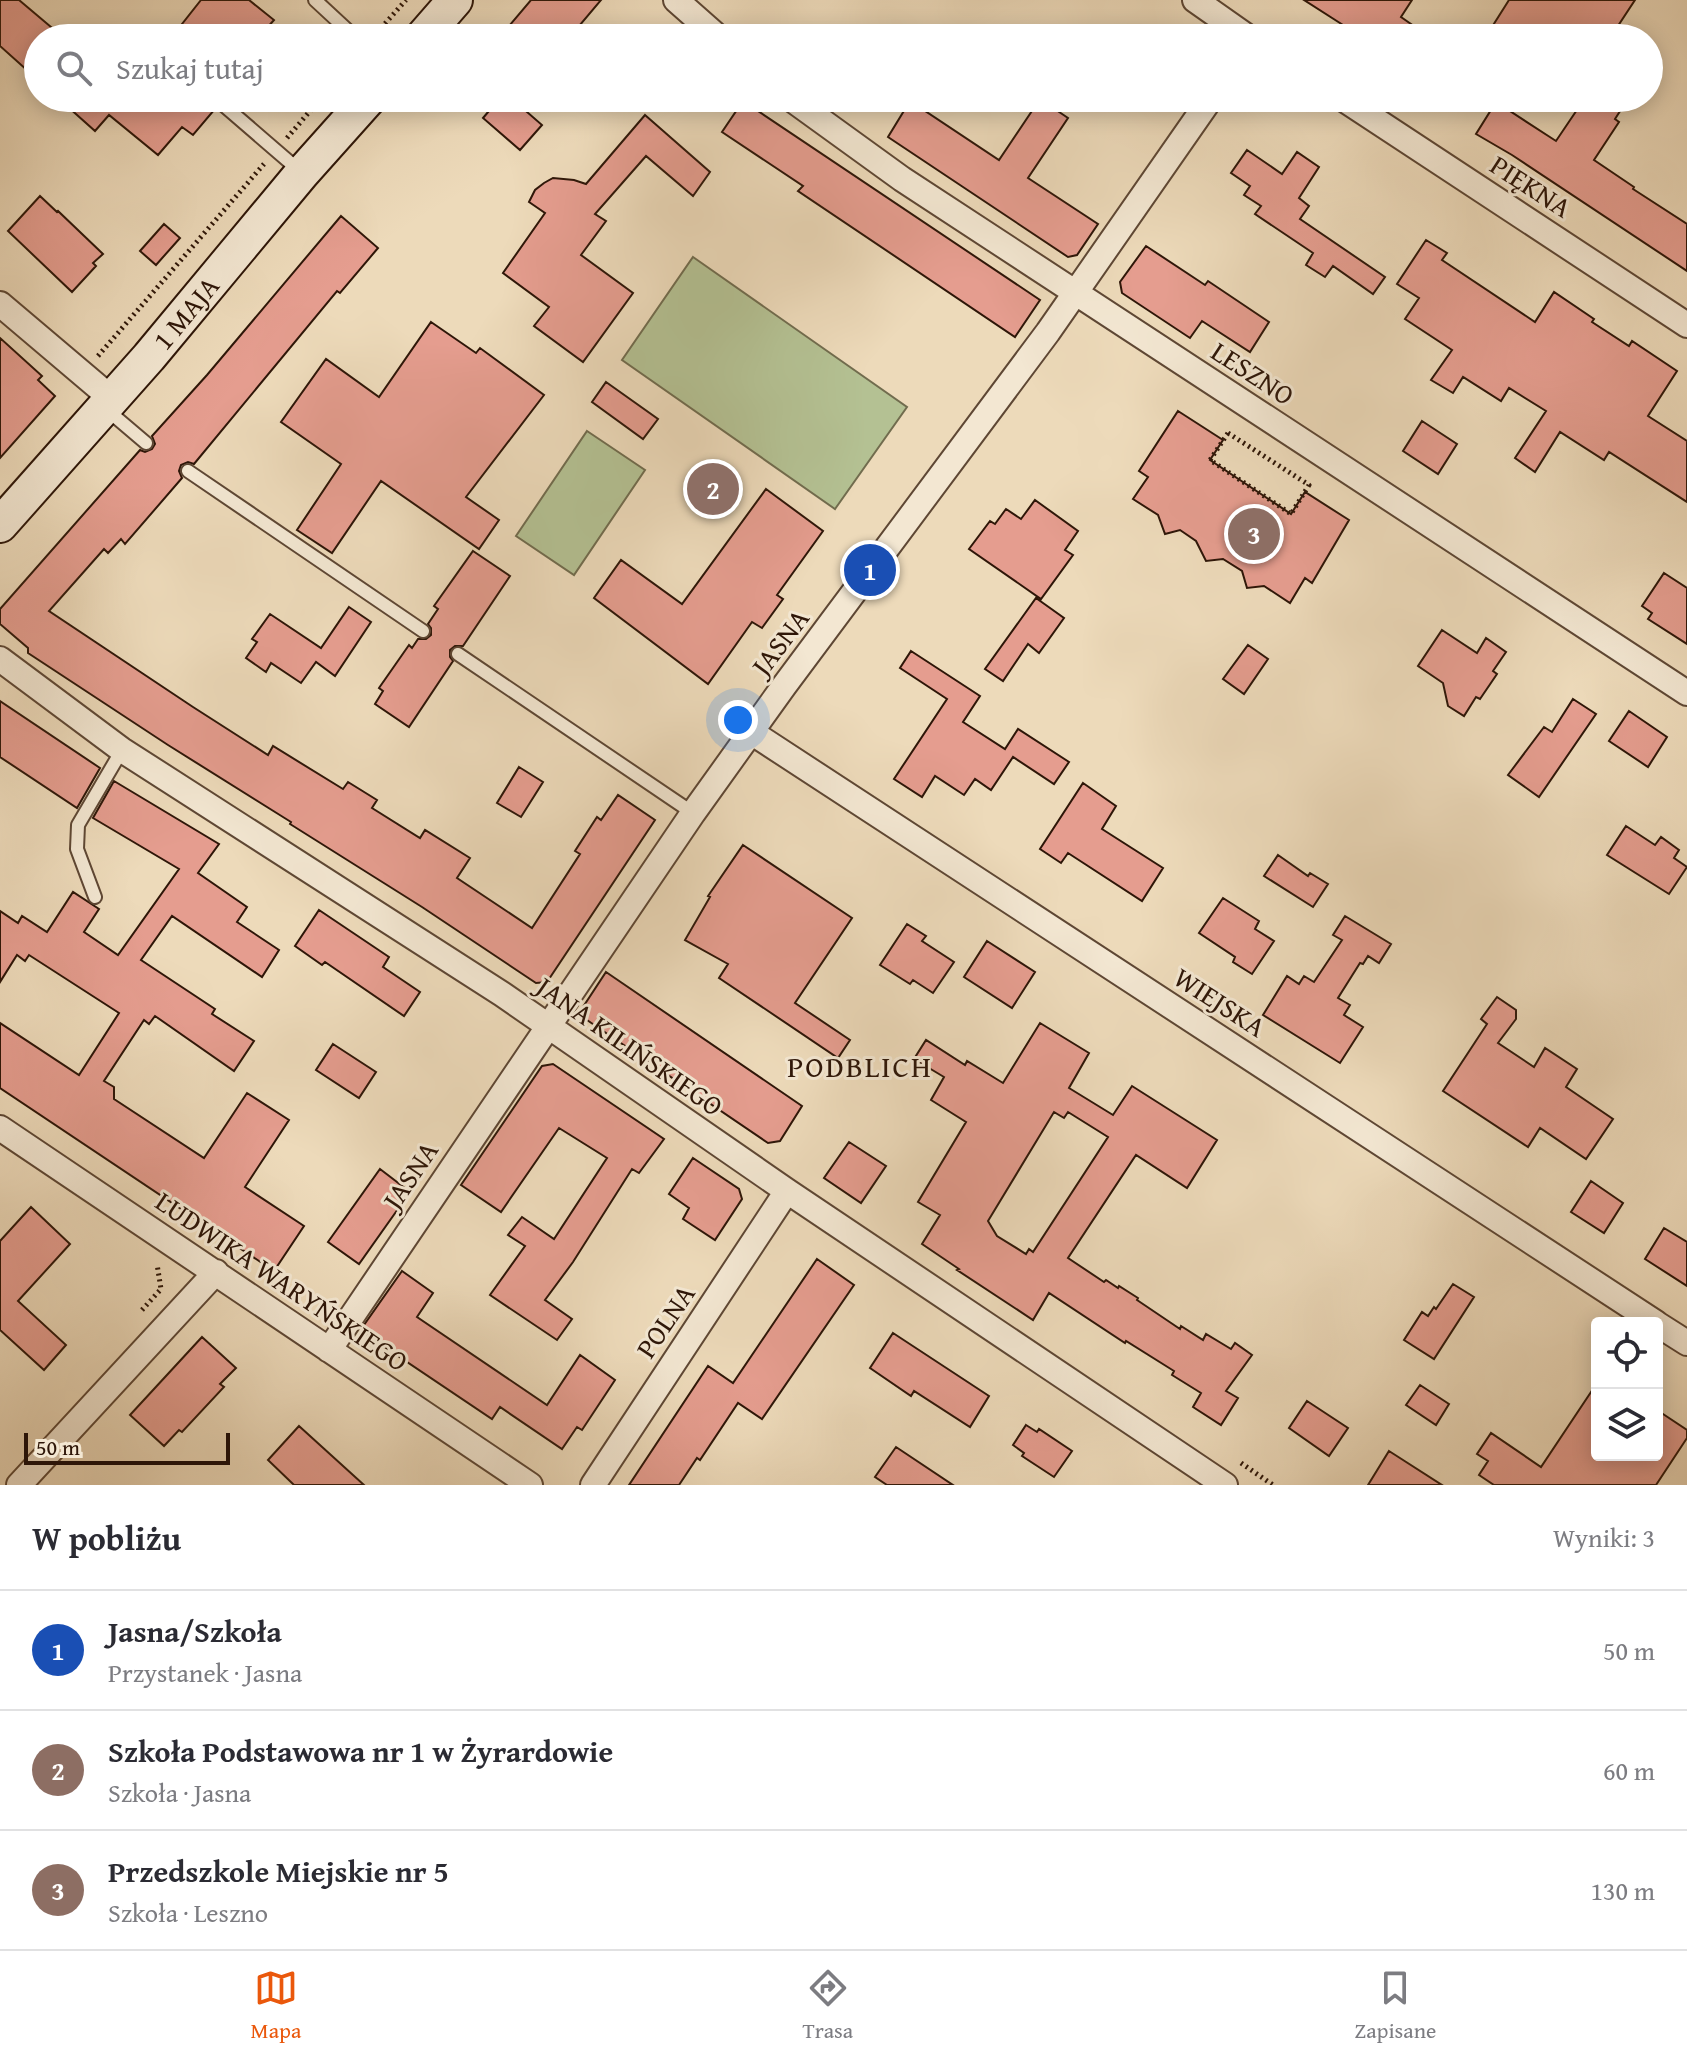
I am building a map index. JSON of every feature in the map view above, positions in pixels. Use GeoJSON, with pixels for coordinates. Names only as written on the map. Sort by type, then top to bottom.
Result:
{"type":"FeatureCollection","features":[{"type":"Feature","properties":{"kind":"street"},"geometry":{"type":"LineString","coordinates":[[434,24],[455,0]]}},
{"type":"Feature","properties":{"kind":"street"},"geometry":{"type":"LineString","coordinates":[[676,0],[703,24]]}},
{"type":"Feature","properties":{"kind":"street"},"geometry":{"type":"LineString","coordinates":[[1195,0],[1229,24]]}},
{"type":"Feature","properties":{"kind":"street","name":"1 MAJA"},"geometry":{"type":"LineString","coordinates":[[0,525],[149,357],[356,112]]}},
{"type":"Feature","properties":{"kind":"street","name":"LESZNO"},"geometry":{"type":"LineString","coordinates":[[809,112],[902,179],[1687,693]]}},
{"type":"Feature","properties":{"kind":"street","name":"JASNA"},"geometry":{"type":"LineString","coordinates":[[329,1350],[693,813],[1077,293],[1201,112]]}},
{"type":"Feature","properties":{"kind":"street","name":"PIĘKNA"},"geometry":{"type":"LineString","coordinates":[[1363,112],[1687,325]]}},
{"type":"Feature","properties":{"kind":"street"},"geometry":{"type":"LineString","coordinates":[[0,304],[107,402]]}},
{"type":"Feature","properties":{"kind":"street","name":"JANA KILIŃSKIEGO"},"geometry":{"type":"LineString","coordinates":[[0,659],[122,750],[548,1025],[787,1191],[1225,1485]]}},
{"type":"Feature","properties":{"kind":"street","name":"WIEJSKA"},"geometry":{"type":"LineString","coordinates":[[751,732],[1647,1317]]}},
{"type":"Feature","properties":{"kind":"street","name":"LUDWIKA WARYŃSKIEGO"},"geometry":{"type":"LineString","coordinates":[[0,1128],[530,1485]]}},
{"type":"Feature","properties":{"kind":"street","name":"POLNA"},"geometry":{"type":"LineString","coordinates":[[593,1485],[787,1191]]}},
{"type":"Feature","properties":{"kind":"street"},"geometry":{"type":"LineString","coordinates":[[19,1485],[216,1272]]}},
{"type":"Feature","properties":{"kind":"street","name":"WIEJSKA"},"geometry":{"type":"LineString","coordinates":[[1663,1328],[1687,1343]]}},
{"type":"Feature","properties":{"kind":"lane"},"geometry":{"type":"LineString","coordinates":[[315,0],[341,24]]}},
{"type":"Feature","properties":{"kind":"lane"},"geometry":{"type":"LineString","coordinates":[[232,112],[302,173]]}},
{"type":"Feature","properties":{"kind":"lane"},"geometry":{"type":"LineString","coordinates":[[107,402],[146,443]]}},
{"type":"Feature","properties":{"kind":"lane"},"geometry":{"type":"LineString","coordinates":[[188,471],[423,631]]}},
{"type":"Feature","properties":{"kind":"lane"},"geometry":{"type":"LineString","coordinates":[[458,654],[693,813]]}},
{"type":"Feature","properties":{"kind":"lane"},"geometry":{"type":"LineString","coordinates":[[95,897],[77,849],[78,825],[122,750]]}},
{"type":"Feature","properties":{"kind":"path"},"geometry":{"type":"LineString","coordinates":[[385,24],[406,0]]}},
{"type":"Feature","properties":{"kind":"path"},"geometry":{"type":"LineString","coordinates":[[93,361],[309,112]]}},
{"type":"Feature","properties":{"kind":"path"},"geometry":{"type":"LineString","coordinates":[[1228,433],[1247,445],[1309,485],[1291,514],[1210,460],[1228,433]]}},
{"type":"Feature","properties":{"kind":"path"},"geometry":{"type":"LineString","coordinates":[[1247,445],[1252,438]]}},
{"type":"Feature","properties":{"kind":"path"},"geometry":{"type":"LineString","coordinates":[[135,1318],[161,1289],[155,1252],[165,1237]]}},
{"type":"Feature","properties":{"kind":"green space"},"geometry":{"type":"Polygon","coordinates":[[[693,257],[907,407],[835,509],[622,360],[693,257]]]}},
{"type":"Feature","properties":{"kind":"green space"},"geometry":{"type":"Polygon","coordinates":[[[587,431],[645,470],[574,575],[516,536],[587,431]]]}},
{"type":"Feature","properties":{"kind":"building"},"geometry":{"type":"Polygon","coordinates":[[[0,0],[19,0],[47,24],[24,24],[24,67],[0,46],[0,0]]]}},
{"type":"Feature","properties":{"kind":"building"},"geometry":{"type":"Polygon","coordinates":[[[201,0],[249,0],[274,20],[270,24],[182,24],[201,0]]]}},
{"type":"Feature","properties":{"kind":"building"},"geometry":{"type":"Polygon","coordinates":[[[531,0],[601,0],[581,24],[511,24],[531,0]]]}},
{"type":"Feature","properties":{"kind":"building"},"geometry":{"type":"Polygon","coordinates":[[[1304,0],[1412,0],[1401,17],[1411,24],[1341,24],[1304,0]]]}},
{"type":"Feature","properties":{"kind":"building"},"geometry":{"type":"Polygon","coordinates":[[[1509,0],[1635,0],[1619,24],[1494,24],[1509,0]]]}},
{"type":"Feature","properties":{"kind":"building"},"geometry":{"type":"Polygon","coordinates":[[[74,112],[212,112],[193,135],[182,127],[158,155],[109,115],[95,131],[74,112]]]}},
{"type":"Feature","properties":{"kind":"building"},"geometry":{"type":"Polygon","coordinates":[[[488,112],[527,112],[542,125],[520,150],[483,118],[488,112]]]}},
{"type":"Feature","properties":{"kind":"building"},"geometry":{"type":"Polygon","coordinates":[[[736,112],[759,112],[1040,300],[1015,337],[798,191],[803,186],[722,132],[736,112]]]}},
{"type":"Feature","properties":{"kind":"building"},"geometry":{"type":"Polygon","coordinates":[[[903,112],[927,112],[999,160],[1031,112],[1059,112],[1068,118],[1028,178],[1098,224],[1077,255],[1068,257],[888,137],[903,112]]]}},
{"type":"Feature","properties":{"kind":"building"},"geometry":{"type":"Polygon","coordinates":[[[1490,112],[1511,112],[1556,141],[1576,112],[1619,112],[1615,119],[1619,122],[1594,160],[1687,224],[1687,271],[1476,134],[1490,112]]]}},
{"type":"Feature","properties":{"kind":"building"},"geometry":{"type":"Polygon","coordinates":[[[645,115],[710,172],[693,196],[646,156],[595,214],[606,221],[581,255],[633,293],[583,362],[534,326],[549,307],[503,273],[545,213],[529,202],[535,190],[553,178],[586,184],[645,115]]]}},
{"type":"Feature","properties":{"kind":"building"},"geometry":{"type":"Polygon","coordinates":[[[1247,150],[1282,174],[1297,152],[1319,167],[1299,198],[1309,206],[1300,219],[1385,277],[1373,294],[1333,266],[1325,277],[1306,265],[1313,253],[1255,214],[1261,206],[1244,195],[1250,186],[1231,173],[1247,150]]]}},
{"type":"Feature","properties":{"kind":"building"},"geometry":{"type":"Polygon","coordinates":[[[40,196],[103,254],[72,292],[8,231],[40,196]]]}},
{"type":"Feature","properties":{"kind":"building"},"geometry":{"type":"Polygon","coordinates":[[[341,216],[378,248],[340,293],[337,291],[194,464],[188,462],[181,465],[179,471],[182,478],[125,544],[121,539],[108,553],[104,549],[49,611],[268,755],[273,746],[343,789],[348,782],[377,800],[372,808],[420,838],[425,830],[470,858],[457,878],[532,928],[580,854],[575,851],[597,817],[601,820],[618,795],[655,820],[547,982],[536,983],[168,745],[28,653],[28,648],[0,624],[0,609],[140,450],[145,452],[152,449],[155,444],[152,436],[341,216]]]}},
{"type":"Feature","properties":{"kind":"building"},"geometry":{"type":"Polygon","coordinates":[[[164,224],[180,238],[156,265],[140,251],[164,224]]]}},
{"type":"Feature","properties":{"kind":"building"},"geometry":{"type":"Polygon","coordinates":[[[1426,240],[1447,253],[1442,260],[1535,322],[1554,292],[1629,346],[1632,341],[1677,371],[1648,416],[1687,441],[1687,502],[1609,452],[1604,460],[1560,432],[1535,472],[1515,458],[1546,411],[1509,388],[1501,401],[1463,377],[1453,393],[1431,380],[1452,350],[1405,319],[1419,298],[1397,284],[1426,240]]]}},
{"type":"Feature","properties":{"kind":"building"},"geometry":{"type":"Polygon","coordinates":[[[1146,246],[1205,285],[1208,281],[1269,322],[1250,352],[1202,321],[1190,338],[1122,293],[1120,282],[1146,246]]]}},
{"type":"Feature","properties":{"kind":"building"},"geometry":{"type":"Polygon","coordinates":[[[431,322],[476,353],[480,348],[544,395],[466,497],[499,520],[479,549],[381,481],[332,553],[297,530],[341,464],[281,422],[326,359],[379,397],[431,322]]]}},
{"type":"Feature","properties":{"kind":"building"},"geometry":{"type":"Polygon","coordinates":[[[0,338],[42,376],[38,380],[55,396],[0,458],[0,338]]]}},
{"type":"Feature","properties":{"kind":"building"},"geometry":{"type":"Polygon","coordinates":[[[606,382],[658,419],[643,439],[592,402],[606,382]]]}},
{"type":"Feature","properties":{"kind":"building"},"geometry":{"type":"Polygon","coordinates":[[[1178,411],[1223,440],[1210,460],[1291,514],[1305,492],[1349,520],[1312,583],[1305,578],[1290,603],[1264,586],[1247,588],[1242,571],[1223,559],[1206,561],[1196,541],[1180,530],[1165,534],[1158,515],[1133,499],[1148,477],[1139,471],[1178,411]]]}},
{"type":"Feature","properties":{"kind":"building"},"geometry":{"type":"Polygon","coordinates":[[[1422,421],[1457,444],[1438,474],[1403,451],[1422,421]]]}},
{"type":"Feature","properties":{"kind":"building"},"geometry":{"type":"Polygon","coordinates":[[[766,489],[823,531],[777,595],[783,599],[762,628],[752,622],[708,684],[594,598],[621,560],[682,604],[766,489]]]}},
{"type":"Feature","properties":{"kind":"building"},"geometry":{"type":"Polygon","coordinates":[[[1035,500],[1078,531],[1065,550],[1073,555],[1041,599],[969,549],[990,521],[995,524],[1006,509],[1021,519],[1035,500]]]}},
{"type":"Feature","properties":{"kind":"building"},"geometry":{"type":"Polygon","coordinates":[[[473,551],[510,576],[463,646],[450,650],[453,661],[409,727],[375,704],[383,691],[379,688],[409,645],[412,648],[418,639],[431,635],[428,624],[438,609],[434,606],[473,551]]]}},
{"type":"Feature","properties":{"kind":"building"},"geometry":{"type":"Polygon","coordinates":[[[1664,573],[1687,588],[1687,644],[1648,619],[1652,613],[1642,606],[1664,573]]]}},
{"type":"Feature","properties":{"kind":"building"},"geometry":{"type":"Polygon","coordinates":[[[1036,598],[1064,618],[1039,653],[1028,644],[1003,681],[985,669],[1036,598]]]}},
{"type":"Feature","properties":{"kind":"building"},"geometry":{"type":"Polygon","coordinates":[[[349,607],[371,622],[335,676],[316,662],[301,683],[271,663],[266,672],[246,658],[257,642],[252,639],[270,614],[321,648],[349,607]]]}},
{"type":"Feature","properties":{"kind":"building"},"geometry":{"type":"Polygon","coordinates":[[[1442,630],[1477,653],[1486,638],[1506,652],[1493,671],[1497,674],[1464,716],[1448,706],[1443,683],[1418,666],[1442,630]]]}},
{"type":"Feature","properties":{"kind":"building"},"geometry":{"type":"Polygon","coordinates":[[[1248,645],[1268,659],[1244,694],[1223,679],[1248,645]]]}},
{"type":"Feature","properties":{"kind":"building"},"geometry":{"type":"Polygon","coordinates":[[[911,651],[980,696],[963,722],[1005,749],[1018,729],[1069,762],[1054,784],[1013,757],[991,790],[975,779],[964,795],[935,776],[922,797],[894,779],[947,699],[900,668],[911,651]]]}},
{"type":"Feature","properties":{"kind":"building"},"geometry":{"type":"Polygon","coordinates":[[[1573,699],[1596,714],[1539,797],[1508,775],[1544,727],[1552,732],[1573,699]]]}},
{"type":"Feature","properties":{"kind":"building"},"geometry":{"type":"Polygon","coordinates":[[[0,701],[100,768],[77,808],[0,757],[0,701]]]}},
{"type":"Feature","properties":{"kind":"building"},"geometry":{"type":"Polygon","coordinates":[[[1629,711],[1667,737],[1648,767],[1609,741],[1629,711]]]}},
{"type":"Feature","properties":{"kind":"building"},"geometry":{"type":"Polygon","coordinates":[[[519,767],[543,782],[521,817],[497,803],[519,767]]]}},
{"type":"Feature","properties":{"kind":"building"},"geometry":{"type":"Polygon","coordinates":[[[114,781],[219,844],[198,873],[247,907],[237,922],[279,950],[262,977],[172,916],[141,960],[215,1009],[212,1014],[254,1041],[234,1071],[155,1016],[149,1024],[144,1020],[104,1081],[114,1087],[114,1099],[204,1158],[247,1093],[289,1120],[245,1187],[304,1226],[274,1271],[0,1088],[0,1023],[79,1075],[119,1013],[29,955],[25,961],[17,955],[0,982],[0,911],[18,923],[22,916],[47,932],[73,892],[99,909],[84,932],[118,955],[179,869],[93,818],[114,781]]]}},
{"type":"Feature","properties":{"kind":"building"},"geometry":{"type":"Polygon","coordinates":[[[1083,783],[1116,806],[1102,829],[1163,868],[1142,901],[1068,853],[1061,863],[1040,849],[1083,783]]]}},
{"type":"Feature","properties":{"kind":"building"},"geometry":{"type":"Polygon","coordinates":[[[1626,826],[1655,845],[1661,837],[1679,850],[1674,858],[1687,867],[1669,894],[1607,855],[1626,826]]]}},
{"type":"Feature","properties":{"kind":"building"},"geometry":{"type":"Polygon","coordinates":[[[743,845],[852,918],[795,1003],[850,1040],[838,1058],[719,978],[728,964],[685,940],[708,896],[743,845]]]}},
{"type":"Feature","properties":{"kind":"building"},"geometry":{"type":"Polygon","coordinates":[[[1278,855],[1308,876],[1310,873],[1328,884],[1313,907],[1264,876],[1278,855]]]}},
{"type":"Feature","properties":{"kind":"building"},"geometry":{"type":"Polygon","coordinates":[[[1223,898],[1259,921],[1255,929],[1274,941],[1252,974],[1233,962],[1235,957],[1199,933],[1223,898]]]}},
{"type":"Feature","properties":{"kind":"building"},"geometry":{"type":"Polygon","coordinates":[[[319,910],[389,957],[383,967],[420,992],[404,1016],[325,962],[322,965],[295,946],[319,910]]]}},
{"type":"Feature","properties":{"kind":"building"},"geometry":{"type":"Polygon","coordinates":[[[1345,916],[1391,944],[1379,963],[1368,956],[1363,964],[1360,963],[1338,998],[1350,1005],[1344,1015],[1363,1027],[1340,1063],[1263,1015],[1287,976],[1299,984],[1304,976],[1314,982],[1342,940],[1333,935],[1345,916]]]}},
{"type":"Feature","properties":{"kind":"building"},"geometry":{"type":"Polygon","coordinates":[[[907,924],[926,936],[922,941],[954,962],[933,993],[913,980],[910,984],[880,965],[907,924]]]}},
{"type":"Feature","properties":{"kind":"building"},"geometry":{"type":"Polygon","coordinates":[[[987,941],[1035,972],[1012,1008],[964,977],[987,941]]]}},
{"type":"Feature","properties":{"kind":"building"},"geometry":{"type":"Polygon","coordinates":[[[606,972],[802,1106],[780,1141],[768,1143],[584,1018],[583,1007],[606,972]]]}},
{"type":"Feature","properties":{"kind":"building"},"geometry":{"type":"Polygon","coordinates":[[[1497,997],[1516,1010],[1516,1019],[1498,1043],[1534,1067],[1545,1048],[1577,1069],[1566,1087],[1613,1119],[1586,1159],[1540,1128],[1528,1147],[1443,1091],[1487,1024],[1481,1019],[1497,997]]]}},
{"type":"Feature","properties":{"kind":"building"},"geometry":{"type":"Polygon","coordinates":[[[1040,1023],[1089,1053],[1069,1088],[1113,1115],[1132,1086],[1217,1140],[1187,1188],[1136,1155],[1068,1258],[1104,1282],[1106,1280],[1119,1286],[1138,1298],[1180,1329],[1181,1326],[1203,1340],[1206,1334],[1231,1349],[1235,1343],[1252,1355],[1226,1391],[1238,1398],[1221,1425],[1193,1407],[1201,1393],[1172,1375],[1174,1371],[1049,1293],[1033,1320],[922,1244],[940,1215],[918,1202],[966,1122],[931,1100],[944,1077],[914,1059],[926,1040],[965,1065],[967,1061],[1003,1083],[1040,1023]],[[1054,1112],[988,1221],[997,1236],[1026,1254],[1029,1249],[1033,1252],[1108,1137],[1068,1112],[1064,1118],[1054,1112]]]}},
{"type":"Feature","properties":{"kind":"building"},"geometry":{"type":"Polygon","coordinates":[[[333,1044],[376,1072],[359,1098],[316,1070],[333,1044]]]}},
{"type":"Feature","properties":{"kind":"building"},"geometry":{"type":"Polygon","coordinates":[[[553,1064],[664,1139],[639,1173],[632,1169],[545,1300],[572,1319],[557,1340],[490,1295],[525,1246],[508,1235],[522,1217],[554,1239],[607,1158],[559,1128],[501,1212],[461,1185],[542,1066],[553,1064]]]}},
{"type":"Feature","properties":{"kind":"building"},"geometry":{"type":"Polygon","coordinates":[[[849,1142],[886,1166],[861,1203],[824,1178],[849,1142]]]}},
{"type":"Feature","properties":{"kind":"building"},"geometry":{"type":"Polygon","coordinates":[[[693,1158],[739,1189],[742,1199],[715,1240],[683,1219],[689,1208],[669,1194],[693,1158]]]}},
{"type":"Feature","properties":{"kind":"building"},"geometry":{"type":"Polygon","coordinates":[[[380,1169],[410,1192],[359,1264],[328,1242],[380,1169]]]}},
{"type":"Feature","properties":{"kind":"building"},"geometry":{"type":"Polygon","coordinates":[[[1591,1181],[1623,1203],[1604,1233],[1571,1212],[1591,1181]]]}},
{"type":"Feature","properties":{"kind":"building"},"geometry":{"type":"Polygon","coordinates":[[[31,1207],[70,1244],[18,1301],[66,1345],[44,1370],[0,1330],[0,1241],[31,1207]]]}},
{"type":"Feature","properties":{"kind":"building"},"geometry":{"type":"Polygon","coordinates":[[[1664,1228],[1687,1242],[1687,1286],[1645,1259],[1664,1228]]]}},
{"type":"Feature","properties":{"kind":"building"},"geometry":{"type":"Polygon","coordinates":[[[817,1259],[854,1285],[762,1419],[738,1403],[700,1460],[697,1458],[679,1485],[629,1485],[708,1366],[733,1383],[817,1259]]]}},
{"type":"Feature","properties":{"kind":"building"},"geometry":{"type":"Polygon","coordinates":[[[402,1271],[433,1293],[417,1317],[547,1405],[580,1355],[615,1380],[582,1430],[577,1427],[562,1449],[500,1407],[492,1419],[367,1335],[364,1325],[402,1271]]]}},
{"type":"Feature","properties":{"kind":"building"},"geometry":{"type":"Polygon","coordinates":[[[1453,1284],[1474,1297],[1434,1359],[1404,1340],[1422,1312],[1428,1316],[1434,1307],[1436,1309],[1453,1284]]]}},
{"type":"Feature","properties":{"kind":"building"},"geometry":{"type":"Polygon","coordinates":[[[893,1333],[989,1396],[970,1427],[914,1391],[911,1396],[870,1368],[893,1333]]]}},
{"type":"Feature","properties":{"kind":"building"},"geometry":{"type":"Polygon","coordinates":[[[202,1337],[236,1368],[220,1384],[224,1387],[182,1432],[179,1430],[164,1446],[130,1415],[202,1337]]]}},
{"type":"Feature","properties":{"kind":"building"},"geometry":{"type":"Polygon","coordinates":[[[1420,1385],[1449,1404],[1436,1425],[1406,1405],[1420,1385]]]}},
{"type":"Feature","properties":{"kind":"building"},"geometry":{"type":"Polygon","coordinates":[[[1591,1392],[1591,1461],[1663,1461],[1663,1414],[1687,1430],[1687,1438],[1656,1485],[1494,1485],[1479,1475],[1488,1461],[1477,1454],[1491,1433],[1541,1467],[1591,1392]]]}},
{"type":"Feature","properties":{"kind":"building"},"geometry":{"type":"Polygon","coordinates":[[[1307,1401],[1348,1428],[1329,1456],[1289,1428],[1307,1401]]]}},
{"type":"Feature","properties":{"kind":"building"},"geometry":{"type":"Polygon","coordinates":[[[1026,1425],[1037,1432],[1039,1429],[1072,1451],[1054,1477],[1022,1456],[1024,1453],[1013,1445],[1026,1425]]]}},
{"type":"Feature","properties":{"kind":"building"},"geometry":{"type":"Polygon","coordinates":[[[299,1426],[364,1485],[294,1485],[268,1460],[299,1426]]]}},
{"type":"Feature","properties":{"kind":"building"},"geometry":{"type":"Polygon","coordinates":[[[896,1447],[953,1485],[887,1485],[875,1477],[896,1447]]]}},
{"type":"Feature","properties":{"kind":"building"},"geometry":{"type":"Polygon","coordinates":[[[1389,1451],[1442,1485],[1368,1485],[1389,1451]]]}},
{"type":"Feature","properties":{"kind":"place","name":"Szkoła Podstawowa nr 1 w Żyrardowie"},"geometry":{"type":"Point","coordinates":[713,489]}},
{"type":"Feature","properties":{"kind":"place","name":"Przedszkole Miejskie nr 5"},"geometry":{"type":"Point","coordinates":[1254,534]}},
{"type":"Feature","properties":{"kind":"place","name":"Jasna/Szkoła"},"geometry":{"type":"Point","coordinates":[870,570]}},
{"type":"Feature","properties":{"kind":"district","name":"PODBLICH"},"geometry":{"type":"Point","coordinates":[860,1067]}}]}
